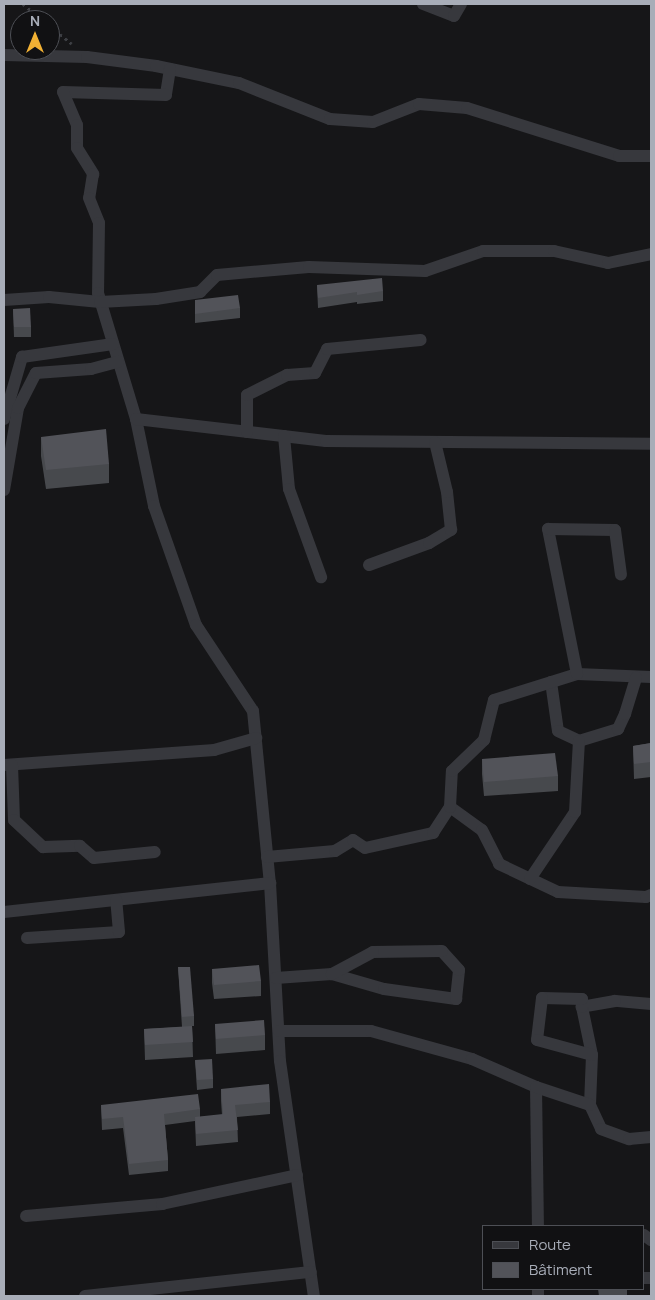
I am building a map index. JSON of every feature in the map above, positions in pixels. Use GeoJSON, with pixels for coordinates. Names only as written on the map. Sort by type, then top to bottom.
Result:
{"type":"FeatureCollection","features":[{"type":"Feature","properties":{"kind":"street"},"geometry":{"type":"LineString","coordinates":[[423,4],[454,16],[461,4]]}},
{"type":"Feature","properties":{"kind":"street"},"geometry":{"type":"LineString","coordinates":[[4,55],[87,57],[170,69],[239,83],[330,119],[373,122],[419,104],[467,108],[619,156],[651,156]]}},
{"type":"Feature","properties":{"kind":"street"},"geometry":{"type":"LineString","coordinates":[[170,69],[166,95],[63,92],[77,124],[78,148],[93,174],[89,198],[99,223],[98,293],[136,419],[154,506],[196,625],[253,711],[270,882],[280,1062],[314,1296]]}},
{"type":"Feature","properties":{"kind":"street"},"geometry":{"type":"LineString","coordinates":[[4,300],[49,297],[100,302],[156,299],[200,292],[218,275],[309,267],[425,271],[483,251],[554,251],[608,263],[651,254]]}},
{"type":"Feature","properties":{"kind":"street"},"geometry":{"type":"LineString","coordinates":[[247,432],[247,395],[287,375],[315,373],[327,349],[377,346],[421,340]]}},
{"type":"Feature","properties":{"kind":"street"},"geometry":{"type":"LineString","coordinates":[[4,419],[22,357],[113,344]]}},
{"type":"Feature","properties":{"kind":"street"},"geometry":{"type":"LineString","coordinates":[[4,490],[18,408],[36,373],[92,369],[118,362]]}},
{"type":"Feature","properties":{"kind":"street"},"geometry":{"type":"LineString","coordinates":[[136,419],[326,441],[651,444]]}},
{"type":"Feature","properties":{"kind":"street"},"geometry":{"type":"LineString","coordinates":[[284,436],[289,489],[321,577]]}},
{"type":"Feature","properties":{"kind":"street"},"geometry":{"type":"LineString","coordinates":[[369,565],[429,542],[451,530],[447,492],[435,442]]}},
{"type":"Feature","properties":{"kind":"street"},"geometry":{"type":"LineString","coordinates":[[577,674],[548,529],[615,530],[621,575]]}},
{"type":"Feature","properties":{"kind":"street"},"geometry":{"type":"LineString","coordinates":[[267,857],[335,851],[353,840],[365,848],[433,833],[450,807],[452,771],[484,740],[494,700],[577,674],[651,678]]}},
{"type":"Feature","properties":{"kind":"street"},"geometry":{"type":"LineString","coordinates":[[551,682],[558,731],[579,740],[618,729],[625,714],[636,678]]}},
{"type":"Feature","properties":{"kind":"street"},"geometry":{"type":"LineString","coordinates":[[155,852],[94,858],[80,846],[43,847],[14,820],[8,765],[214,750],[256,738]]}},
{"type":"Feature","properties":{"kind":"street"},"geometry":{"type":"LineString","coordinates":[[530,879],[575,812],[579,740]]}},
{"type":"Feature","properties":{"kind":"street"},"geometry":{"type":"LineString","coordinates":[[450,807],[482,830],[499,864],[558,892],[651,895]]}},
{"type":"Feature","properties":{"kind":"street"},"geometry":{"type":"LineString","coordinates":[[4,912],[270,882]]}},
{"type":"Feature","properties":{"kind":"street"},"geometry":{"type":"LineString","coordinates":[[28,938],[119,932],[116,900]]}},
{"type":"Feature","properties":{"kind":"street"},"geometry":{"type":"LineString","coordinates":[[276,978],[332,974],[384,989],[456,999],[459,970],[442,952],[373,952],[332,974]]}},
{"type":"Feature","properties":{"kind":"street"},"geometry":{"type":"LineString","coordinates":[[592,1055],[537,1040],[542,998],[582,999],[592,1055],[590,1105],[601,1128],[629,1139],[651,1137]]}},
{"type":"Feature","properties":{"kind":"street"},"geometry":{"type":"LineString","coordinates":[[582,1007],[615,1001],[651,1004]]}},
{"type":"Feature","properties":{"kind":"street"},"geometry":{"type":"LineString","coordinates":[[279,1031],[371,1031],[472,1058],[536,1087],[590,1105]]}},
{"type":"Feature","properties":{"kind":"street"},"geometry":{"type":"LineString","coordinates":[[536,1087],[538,1225]]}},
{"type":"Feature","properties":{"kind":"street"},"geometry":{"type":"LineString","coordinates":[[26,1216],[162,1204],[297,1175]]}},
{"type":"Feature","properties":{"kind":"street"},"geometry":{"type":"LineString","coordinates":[[85,1296],[311,1272]]}},
{"type":"Feature","properties":{"kind":"path"},"geometry":{"type":"LineString","coordinates":[[60,34],[87,57]]}},
{"type":"Feature","properties":{"kind":"building"},"geometry":{"type":"Polygon","coordinates":[[[382,278],[383,291],[357,295],[357,292],[318,298],[317,285],[382,278]]]}},
{"type":"Feature","properties":{"kind":"building"},"geometry":{"type":"Polygon","coordinates":[[[238,295],[240,308],[195,314],[195,300],[238,295]]]}},
{"type":"Feature","properties":{"kind":"building"},"geometry":{"type":"Polygon","coordinates":[[[30,308],[31,327],[14,327],[13,309],[30,308]]]}},
{"type":"Feature","properties":{"kind":"building"},"geometry":{"type":"Polygon","coordinates":[[[106,429],[109,464],[46,470],[41,437],[106,429]]]}},
{"type":"Feature","properties":{"kind":"building"},"geometry":{"type":"Polygon","coordinates":[[[651,743],[651,762],[634,764],[633,746],[651,743]]]}},
{"type":"Feature","properties":{"kind":"building"},"geometry":{"type":"Polygon","coordinates":[[[555,753],[558,776],[484,782],[482,759],[555,753]]]}},
{"type":"Feature","properties":{"kind":"building"},"geometry":{"type":"Polygon","coordinates":[[[259,965],[261,981],[214,985],[212,969],[259,965]]]}},
{"type":"Feature","properties":{"kind":"building"},"geometry":{"type":"Polygon","coordinates":[[[178,967],[190,967],[194,1016],[182,1017],[178,967]]]}},
{"type":"Feature","properties":{"kind":"building"},"geometry":{"type":"Polygon","coordinates":[[[264,1020],[265,1035],[216,1039],[215,1024],[264,1020]]]}},
{"type":"Feature","properties":{"kind":"building"},"geometry":{"type":"Polygon","coordinates":[[[192,1026],[193,1042],[145,1045],[144,1029],[192,1026]]]}},
{"type":"Feature","properties":{"kind":"building"},"geometry":{"type":"Polygon","coordinates":[[[212,1059],[213,1079],[197,1080],[195,1060],[212,1059]]]}},
{"type":"Feature","properties":{"kind":"building"},"geometry":{"type":"Polygon","coordinates":[[[269,1084],[270,1102],[235,1105],[238,1130],[196,1134],[195,1117],[223,1114],[221,1089],[269,1084]]]}},
{"type":"Feature","properties":{"kind":"building"},"geometry":{"type":"Polygon","coordinates":[[[198,1094],[200,1109],[164,1114],[168,1160],[129,1164],[123,1117],[102,1119],[101,1105],[198,1094]]]}}]}
